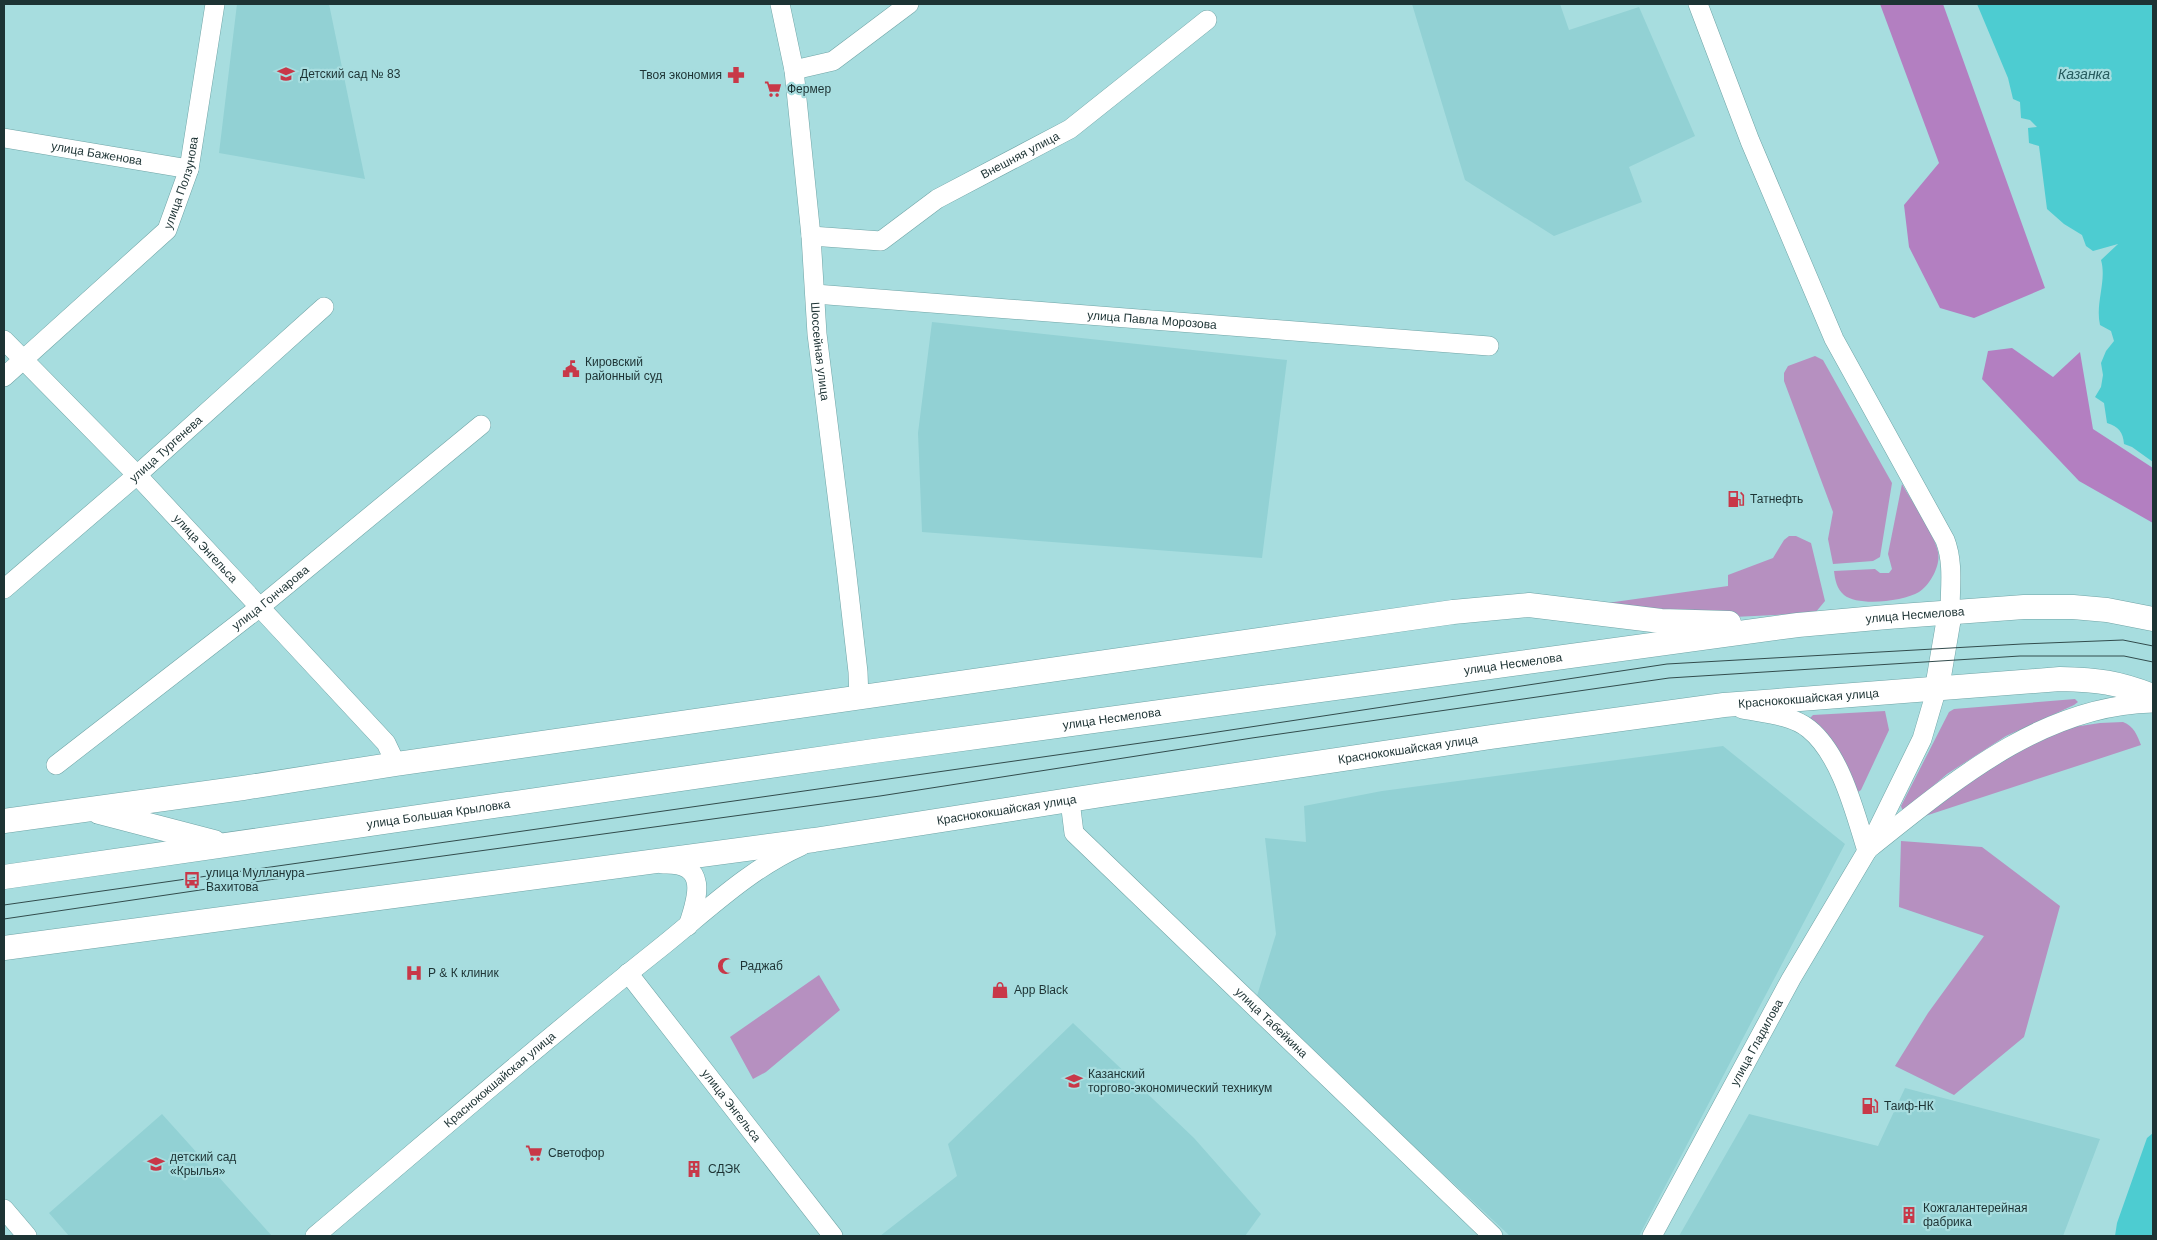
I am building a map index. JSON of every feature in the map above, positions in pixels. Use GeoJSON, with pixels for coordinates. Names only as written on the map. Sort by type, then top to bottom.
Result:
{"type":"FeatureCollection","features":[{"type":"Feature","properties":{"kind":"main road"},"geometry":{"type":"LineString","coordinates":[[4,821],[1453,612],[1529,605],[1661,621],[1798,625]]}},
{"type":"Feature","properties":{"kind":"main road","name":"улица Несмелова"},"geometry":{"type":"LineString","coordinates":[[874,751],[1798,625],[1950,612],[2073,607],[2107,610],[2153,619]]}},
{"type":"Feature","properties":{"kind":"main road"},"geometry":{"type":"LineString","coordinates":[[1937,688],[1950,612]]}},
{"type":"Feature","properties":{"kind":"main road","name":"Краснококшайская улица"},"geometry":{"type":"LineString","coordinates":[[814,840],[1481,738],[1724,705],[2019,681],[2102,680],[2126,685],[2153,696]]}},
{"type":"Feature","properties":{"kind":"main road","name":"улица Большая Крыловка"},"geometry":{"type":"LineString","coordinates":[[4,877],[874,751]]}},
{"type":"Feature","properties":{"kind":"main road"},"geometry":{"type":"LineString","coordinates":[[87,809],[224,844]]}},
{"type":"Feature","properties":{"kind":"main road"},"geometry":{"type":"LineString","coordinates":[[4,832],[33,817]]}},
{"type":"Feature","properties":{"kind":"main road"},"geometry":{"type":"LineString","coordinates":[[4,948],[814,840]]}},
{"type":"Feature","properties":{"kind":"street","name":"Шоссейная улица"},"geometry":{"type":"LineString","coordinates":[[780,4],[794,70],[811,236],[817,334],[846,567],[858,672],[859,699]]}},
{"type":"Feature","properties":{"kind":"street"},"geometry":{"type":"LineString","coordinates":[[794,70],[833,61],[909,4]]}},
{"type":"Feature","properties":{"kind":"street"},"geometry":{"type":"LineString","coordinates":[[1698,4],[1750,141],[1834,339],[1945,540],[1951,562],[1950,612]]}},
{"type":"Feature","properties":{"kind":"street","name":"улица Ползунова"},"geometry":{"type":"LineString","coordinates":[[4,378],[168,230],[189,170],[213,5]]}},
{"type":"Feature","properties":{"kind":"street","name":"Внешняя улица"},"geometry":{"type":"LineString","coordinates":[[811,236],[881,240],[937,199],[1070,129],[1207,20]]}},
{"type":"Feature","properties":{"kind":"street","name":"улица Баженова"},"geometry":{"type":"LineString","coordinates":[[4,138],[189,170]]}},
{"type":"Feature","properties":{"kind":"street","name":"улица Павла Морозова"},"geometry":{"type":"LineString","coordinates":[[815,294],[1489,346]]}},
{"type":"Feature","properties":{"kind":"street","name":"улица Тургенева"},"geometry":{"type":"LineString","coordinates":[[4,589],[137,476],[324,307]]}},
{"type":"Feature","properties":{"kind":"street","name":"улица Энгельса"},"geometry":{"type":"LineString","coordinates":[[4,340],[137,476],[386,743],[396,764]]}},
{"type":"Feature","properties":{"kind":"street","name":"улица Гончарова"},"geometry":{"type":"LineString","coordinates":[[56,765],[260,607],[481,425]]}},
{"type":"Feature","properties":{"kind":"street","name":"улица Гладилова"},"geometry":{"type":"LineString","coordinates":[[1652,1236],[1791,979],[1867,851],[1922,739],[1937,688]]}},
{"type":"Feature","properties":{"kind":"street"},"geometry":{"type":"LineString","coordinates":[[1724,705],[1786,718],[1808,728],[1825,746],[1835,764],[1851,802],[1867,851],[1949,785],[2025,737],[2052,725],[2111,706],[2153,703]]}},
{"type":"Feature","properties":{"kind":"street","name":"улица Табейкина"},"geometry":{"type":"LineString","coordinates":[[1070,801],[1074,833],[1493,1236]]}},
{"type":"Feature","properties":{"kind":"street","name":"Краснококшайская улица"},"geometry":{"type":"LineString","coordinates":[[316,1236],[628,973],[771,862],[814,840]]}},
{"type":"Feature","properties":{"kind":"street"},"geometry":{"type":"LineString","coordinates":[[625,866],[674,863],[688,869],[694,876],[698,894],[688,926]]}},
{"type":"Feature","properties":{"kind":"street","name":"улица Энгельса"},"geometry":{"type":"LineString","coordinates":[[628,973],[833,1236]]}},
{"type":"Feature","properties":{"kind":"street"},"geometry":{"type":"LineString","coordinates":[[4,1209],[27,1236]]}},
{"type":"Feature","properties":{"kind":"shaded area","name":"Детский сад № 83"},"geometry":{"type":"Polygon","coordinates":[[[237,4],[329,4],[365,179],[219,153],[237,4]]]}},
{"type":"Feature","properties":{"kind":"shaded area"},"geometry":{"type":"Polygon","coordinates":[[[1412,4],[1560,4],[1569,30],[1639,7],[1695,136],[1629,167],[1642,202],[1554,236],[1465,180],[1412,4]]]}},
{"type":"Feature","properties":{"kind":"shaded area"},"geometry":{"type":"Polygon","coordinates":[[[1880,4],[1943,4],[2045,288],[1974,318],[1940,308],[1909,247],[1904,205],[1939,163],[1880,4]]]}},
{"type":"Feature","properties":{"kind":"shaded area"},"geometry":{"type":"Polygon","coordinates":[[[932,322],[1287,360],[1262,558],[922,532],[918,433],[932,322]]]}},
{"type":"Feature","properties":{"kind":"shaded area"},"geometry":{"type":"Polygon","coordinates":[[[2012,348],[2053,377],[2080,352],[2093,429],[2153,468],[2153,523],[2079,481],[1982,379],[1988,351],[2012,348]]]}},
{"type":"Feature","properties":{"kind":"shaded area"},"geometry":{"type":"Polygon","coordinates":[[[1815,356],[1823,360],[1892,483],[1880,557],[1873,561],[1833,564],[1828,539],[1833,512],[1784,381],[1784,373],[1788,366],[1815,356]]]}},
{"type":"Feature","properties":{"kind":"shaded area"},"geometry":{"type":"Polygon","coordinates":[[[1902,484],[1936,544],[1938,563],[1934,574],[1923,589],[1903,598],[1870,602],[1851,599],[1840,590],[1834,571],[1875,569],[1880,573],[1889,573],[1892,569],[1888,554],[1902,484]]]}},
{"type":"Feature","properties":{"kind":"shaded area"},"geometry":{"type":"Polygon","coordinates":[[[1789,536],[1796,536],[1811,543],[1825,601],[1815,613],[1713,618],[1600,604],[1728,586],[1728,575],[1773,558],[1784,540],[1789,536]]]}},
{"type":"Feature","properties":{"kind":"shaded area"},"geometry":{"type":"Polygon","coordinates":[[[2075,699],[2078,702],[2074,705],[2006,736],[1947,774],[1906,809],[1902,809],[1901,806],[1949,712],[1954,709],[2075,699]]]}},
{"type":"Feature","properties":{"kind":"shaded area"},"geometry":{"type":"Polygon","coordinates":[[[1885,711],[1889,730],[1861,790],[1858,792],[1807,721],[1813,715],[1885,711]]]}},
{"type":"Feature","properties":{"kind":"shaded area"},"geometry":{"type":"Polygon","coordinates":[[[2123,722],[2132,728],[2141,745],[1913,820],[2012,752],[2067,728],[2123,722]]]}},
{"type":"Feature","properties":{"kind":"shaded area"},"geometry":{"type":"Polygon","coordinates":[[[1723,746],[1845,844],[1639,1236],[1510,1236],[1256,999],[1276,934],[1265,838],[1306,842],[1304,806],[1382,791],[1723,746]]]}},
{"type":"Feature","properties":{"kind":"shaded area"},"geometry":{"type":"Polygon","coordinates":[[[1901,841],[1982,847],[2060,906],[2024,1037],[1954,1095],[1895,1066],[1928,1013],[1984,936],[1899,907],[1901,841]]]}},
{"type":"Feature","properties":{"kind":"shaded area"},"geometry":{"type":"Polygon","coordinates":[[[819,975],[840,1010],[766,1072],[753,1079],[730,1037],[819,975]]]}},
{"type":"Feature","properties":{"kind":"shaded area","name":"Казанский торгово-экономический техникум"},"geometry":{"type":"Polygon","coordinates":[[[1073,1023],[1194,1138],[1261,1214],[1245,1236],[880,1236],[957,1176],[948,1144],[1073,1023]]]}},
{"type":"Feature","properties":{"kind":"shaded area"},"geometry":{"type":"Polygon","coordinates":[[[1905,1088],[2100,1139],[2063,1236],[1679,1236],[1749,1114],[1878,1146],[1905,1088]]]}},
{"type":"Feature","properties":{"kind":"shaded area","name":"детский сад «Крылья»"},"geometry":{"type":"Polygon","coordinates":[[[162,1114],[272,1236],[69,1236],[49,1213],[162,1114]]]}},
{"type":"Feature","properties":{"kind":"water","name":"Казанка"},"geometry":{"type":"Polygon","coordinates":[[[1977,4],[2153,4],[2153,462],[2132,447],[2124,444],[2120,431],[2115,426],[2107,423],[2104,403],[2095,397],[2101,387],[2103,375],[2101,363],[2106,351],[2114,341],[2111,331],[2100,325],[2099,309],[2103,276],[2101,260],[2118,244],[2093,251],[2086,246],[2082,235],[2064,224],[2047,209],[2039,146],[2029,143],[2028,128],[2037,127],[2030,120],[2021,118],[2020,102],[2013,99],[2008,78],[1977,4]]]}},
{"type":"Feature","properties":{"kind":"water"},"geometry":{"type":"Polygon","coordinates":[[[2153,1133],[2153,1236],[2115,1236],[2117,1223],[2147,1138],[2153,1133]]]}},
{"type":"Feature","properties":{"kind":"tram line"},"geometry":{"type":"LineString","coordinates":[[4,905],[1204,734],[1667,664],[2123,640],[2153,646]]}},
{"type":"Feature","properties":{"kind":"tram line"},"geometry":{"type":"LineString","coordinates":[[4,919],[268,880],[880,796],[1252,738],[1669,678],[2020,656],[2124,656],[2153,662]]}},
{"type":"Feature","properties":{"kind":"place","name":"Детский сад № 83"},"geometry":{"type":"Point","coordinates":[286,74]}},
{"type":"Feature","properties":{"kind":"place","name":"Твоя экономия"},"geometry":{"type":"Point","coordinates":[736,75]}},
{"type":"Feature","properties":{"kind":"place","name":"Фермер"},"geometry":{"type":"Point","coordinates":[773,89]}},
{"type":"Feature","properties":{"kind":"place","name":"Кировский районный суд"},"geometry":{"type":"Point","coordinates":[571,369]}},
{"type":"Feature","properties":{"kind":"place","name":"Татнефть"},"geometry":{"type":"Point","coordinates":[1736,499]}},
{"type":"Feature","properties":{"kind":"place","name":"улица Мулланура Вахитова"},"geometry":{"type":"Point","coordinates":[192,880]}},
{"type":"Feature","properties":{"kind":"place","name":"Раджаб"},"geometry":{"type":"Point","coordinates":[726,966]}},
{"type":"Feature","properties":{"kind":"place","name":"Р & К клиник"},"geometry":{"type":"Point","coordinates":[414,973]}},
{"type":"Feature","properties":{"kind":"place","name":"App Black"},"geometry":{"type":"Point","coordinates":[1000,990]}},
{"type":"Feature","properties":{"kind":"place","name":"Казанский торгово-экономический техникум"},"geometry":{"type":"Point","coordinates":[1074,1081]}},
{"type":"Feature","properties":{"kind":"place","name":"Таиф-НК"},"geometry":{"type":"Point","coordinates":[1870,1106]}},
{"type":"Feature","properties":{"kind":"place","name":"Светофор"},"geometry":{"type":"Point","coordinates":[534,1153]}},
{"type":"Feature","properties":{"kind":"place","name":"детский сад «Крылья»"},"geometry":{"type":"Point","coordinates":[156,1164]}},
{"type":"Feature","properties":{"kind":"place","name":"СДЭК"},"geometry":{"type":"Point","coordinates":[694,1169]}},
{"type":"Feature","properties":{"kind":"place","name":"Кожгалантерейная фабрика"},"geometry":{"type":"Point","coordinates":[1909,1215]}}]}
